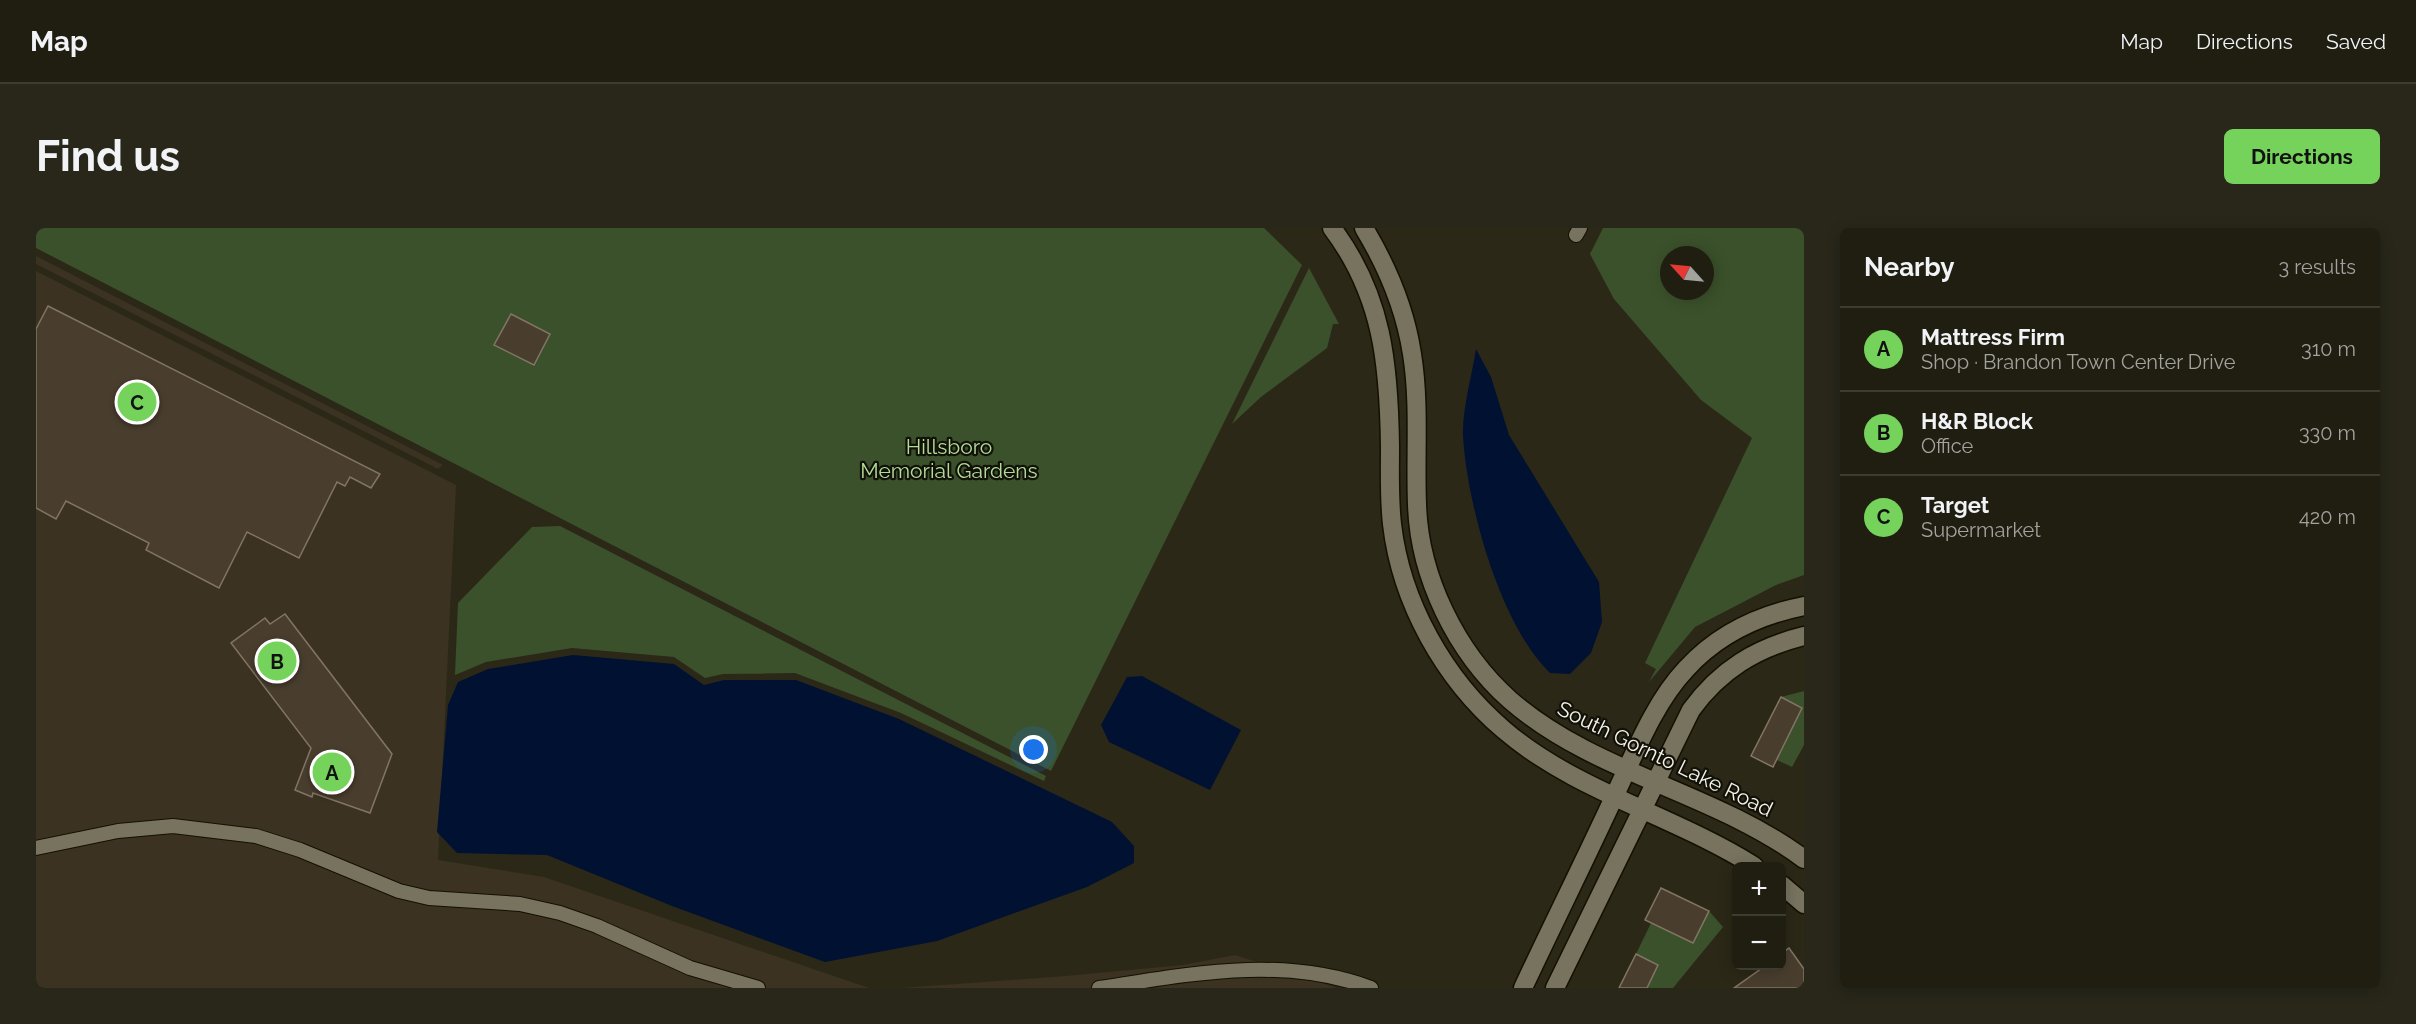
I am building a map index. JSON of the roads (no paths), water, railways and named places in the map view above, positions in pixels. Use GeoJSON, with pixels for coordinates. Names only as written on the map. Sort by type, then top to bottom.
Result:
{"type":"FeatureCollection","features":[{"type":"Feature","properties":{"kind":"street"},"geometry":{"type":"LineString","coordinates":[[1332,228],[1366,287],[1383,340],[1389,388],[1391,523],[1400,566],[1425,629],[1452,674],[1503,730],[1548,760],[1744,862]]}},
{"type":"Feature","properties":{"kind":"street","name":"South Gornto Lake Road"},"geometry":{"type":"LineString","coordinates":[[1364,228],[1390,276],[1408,335],[1415,379],[1419,524],[1427,565],[1443,608],[1466,648],[1508,698],[1567,740],[1742,821],[1804,859]]}},
{"type":"Feature","properties":{"kind":"street"},"geometry":{"type":"LineString","coordinates":[[1522,988],[1627,769],[1663,700],[1686,668],[1727,634],[1757,620],[1804,606]]}},
{"type":"Feature","properties":{"kind":"street"},"geometry":{"type":"LineString","coordinates":[[1555,988],[1691,710],[1718,678],[1757,651],[1804,636]]}},
{"type":"Feature","properties":{"kind":"street"},"geometry":{"type":"LineString","coordinates":[[36,848],[118,831],[173,826],[256,836],[300,850],[399,891],[429,897],[520,904],[560,913],[597,926],[690,969],[758,988]]}},
{"type":"Feature","properties":{"kind":"street"},"geometry":{"type":"LineString","coordinates":[[36,856],[56,845]]}},
{"type":"Feature","properties":{"kind":"street"},"geometry":{"type":"LineString","coordinates":[[1786,888],[1804,904]]}},
{"type":"Feature","properties":{"kind":"street"},"geometry":{"type":"LineString","coordinates":[[1099,988],[1221,970],[1245,969],[1287,970],[1332,976],[1371,988]]}},
{"type":"Feature","properties":{"kind":"water"},"geometry":{"type":"Polygon","coordinates":[[[1476,349],[1491,377],[1509,435],[1599,582],[1602,622],[1591,653],[1570,674],[1550,673],[1532,652],[1502,595],[1479,528],[1471,495],[1463,436],[1476,349]]]}},
{"type":"Feature","properties":{"kind":"water"},"geometry":{"type":"Polygon","coordinates":[[[573,655],[674,664],[704,685],[724,680],[796,680],[899,719],[1112,822],[1134,846],[1134,863],[1087,887],[937,941],[825,962],[672,906],[547,855],[457,853],[437,832],[448,705],[458,682],[488,669],[573,655]]]}},
{"type":"Feature","properties":{"kind":"water"},"geometry":{"type":"Polygon","coordinates":[[[1142,676],[1241,730],[1210,790],[1109,742],[1101,725],[1127,677],[1142,676]]]}},
{"type":"Feature","properties":{"kind":"place","name":"Target"},"geometry":{"type":"Point","coordinates":[137,402]}},
{"type":"Feature","properties":{"kind":"place","name":"H&R Block"},"geometry":{"type":"Point","coordinates":[277,661]}},
{"type":"Feature","properties":{"kind":"place","name":"Mattress Firm"},"geometry":{"type":"Point","coordinates":[332,772]}},
{"type":"Feature","properties":{"kind":"park label","name":"Hillsboro Memorial Gardens"},"geometry":{"type":"Point","coordinates":[949,459]}}]}
